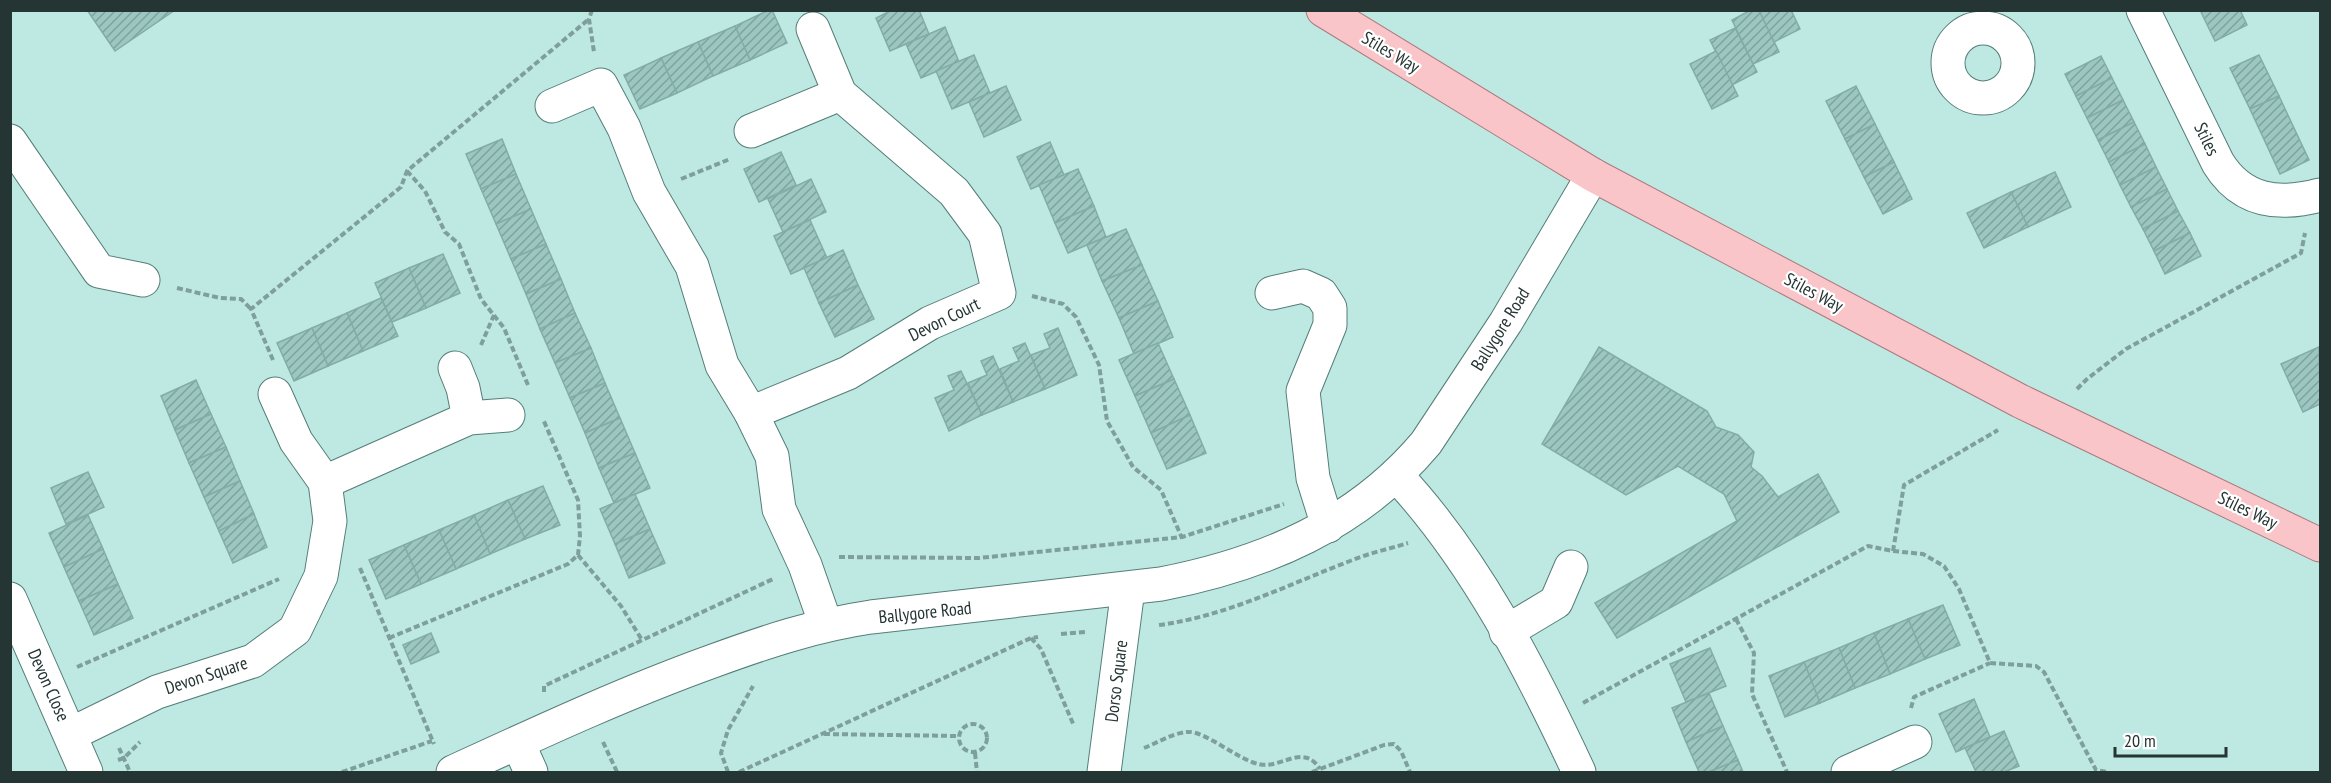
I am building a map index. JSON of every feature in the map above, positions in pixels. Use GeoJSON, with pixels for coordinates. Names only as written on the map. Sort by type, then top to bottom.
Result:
{"type":"FeatureCollection","features":[{"type":"Feature","properties":{"kind":"main road","name":"Stiles Way"},"geometry":{"type":"LineString","coordinates":[[1323,10],[1593,175],[2020,401],[2320,545]]}},
{"type":"Feature","properties":{"kind":"street","name":"Stiles"},"geometry":{"type":"LineString","coordinates":[[2143,10],[2218,163],[2229,179],[2242,189],[2267,199],[2282,201],[2316,196]]}},
{"type":"Feature","properties":{"kind":"street","name":"Devon Court"},"geometry":{"type":"LineString","coordinates":[[751,413],[848,373],[930,323],[999,293],[985,234],[954,192],[840,94],[813,29]]}},
{"type":"Feature","properties":{"kind":"street"},"geometry":{"type":"LineString","coordinates":[[552,106],[601,85],[624,128],[649,192],[692,266],[722,365],[751,413],[772,456],[779,508],[805,565],[825,625]]}},
{"type":"Feature","properties":{"kind":"street"},"geometry":{"type":"LineString","coordinates":[[751,131],[840,94]]}},
{"type":"Feature","properties":{"kind":"street"},"geometry":{"type":"LineString","coordinates":[[10,141],[99,270],[143,280]]}},
{"type":"Feature","properties":{"kind":"street","name":"Ballygore Road"},"geometry":{"type":"LineString","coordinates":[[445,762],[518,743],[633,691],[748,648],[825,625],[871,617],[1128,589],[1200,577],[1269,554],[1328,526],[1375,494],[1426,443],[1506,322],[1593,175]]}},
{"type":"Feature","properties":{"kind":"street"},"geometry":{"type":"LineString","coordinates":[[1272,293],[1303,286],[1321,294],[1330,308],[1330,325],[1304,391],[1313,478],[1328,526]]}},
{"type":"Feature","properties":{"kind":"street"},"geometry":{"type":"LineString","coordinates":[[455,368],[463,388],[469,418]]}},
{"type":"Feature","properties":{"kind":"street","name":"Devon Square"},"geometry":{"type":"LineString","coordinates":[[71,734],[157,692],[253,661],[295,630],[321,576],[330,521],[325,482],[296,441],[275,394]]}},
{"type":"Feature","properties":{"kind":"street"},"geometry":{"type":"LineString","coordinates":[[325,482],[469,418],[508,416]]}},
{"type":"Feature","properties":{"kind":"street"},"geometry":{"type":"LineString","coordinates":[[1396,475],[1447,535],[1506,632],[1554,719],[1579,772]]}},
{"type":"Feature","properties":{"kind":"street"},"geometry":{"type":"LineString","coordinates":[[1506,632],[1556,602],[1571,567]]}},
{"type":"Feature","properties":{"kind":"street","name":"Dorso Square"},"geometry":{"type":"LineString","coordinates":[[1105,768],[1128,589]]}},
{"type":"Feature","properties":{"kind":"street","name":"Devon Close"},"geometry":{"type":"LineString","coordinates":[[10,599],[86,772]]}},
{"type":"Feature","properties":{"kind":"street"},"geometry":{"type":"LineString","coordinates":[[1848,772],[1882,765],[1916,742]]}},
{"type":"Feature","properties":{"kind":"street"},"geometry":{"type":"LineString","coordinates":[[518,743],[531,772]]}},
{"type":"Feature","properties":{"kind":"path"},"geometry":{"type":"LineString","coordinates":[[251,309],[401,187],[407,171],[590,19]]}},
{"type":"Feature","properties":{"kind":"path"},"geometry":{"type":"LineString","coordinates":[[649,192],[738,156],[751,131]]}},
{"type":"Feature","properties":{"kind":"path"},"geometry":{"type":"LineString","coordinates":[[2073,394],[2087,378],[2126,350],[2301,253],[2316,196]]}},
{"type":"Feature","properties":{"kind":"path"},"geometry":{"type":"LineString","coordinates":[[143,280],[220,298],[241,299],[251,309],[281,378],[275,394]]}},
{"type":"Feature","properties":{"kind":"path"},"geometry":{"type":"LineString","coordinates":[[999,293],[1041,297],[1063,304],[1076,317],[1100,364],[1107,421],[1133,467],[1161,490],[1200,577]]}},
{"type":"Feature","properties":{"kind":"path"},"geometry":{"type":"LineString","coordinates":[[1893,551],[1904,485],[2004,426],[2020,401]]}},
{"type":"Feature","properties":{"kind":"path"},"geometry":{"type":"LineString","coordinates":[[1554,719],[1868,546],[1923,554],[1944,566],[1959,589],[1990,663]]}},
{"type":"Feature","properties":{"kind":"path"},"geometry":{"type":"LineString","coordinates":[[578,555],[621,606],[642,640]]}},
{"type":"Feature","properties":{"kind":"path"},"geometry":{"type":"LineString","coordinates":[[358,564],[432,741],[445,762]]}},
{"type":"Feature","properties":{"kind":"path"},"geometry":{"type":"LineString","coordinates":[[47,680],[283,578]]}},
{"type":"Feature","properties":{"kind":"path"},"geometry":{"type":"LineString","coordinates":[[1736,619],[1754,653],[1752,694],[1787,772]]}},
{"type":"Feature","properties":{"kind":"path"},"geometry":{"type":"LineString","coordinates":[[1031,638],[1041,649],[1086,755],[1105,768],[1186,732],[1197,733],[1237,756],[1260,765],[1305,756],[1314,760],[1320,769]]}},
{"type":"Feature","properties":{"kind":"path"},"geometry":{"type":"LineString","coordinates":[[728,772],[721,753],[728,730],[756,681],[758,672],[748,648]]}},
{"type":"Feature","properties":{"kind":"path"},"geometry":{"type":"LineString","coordinates":[[1916,742],[1908,720],[1914,697],[1990,663],[2036,666],[2044,672],[2096,770],[2107,772]]}},
{"type":"Feature","properties":{"kind":"path"},"geometry":{"type":"LineString","coordinates":[[972,724],[982,727],[987,736],[986,745],[975,753],[963,749],[958,736],[960,731],[972,724]]}},
{"type":"Feature","properties":{"kind":"path"},"geometry":{"type":"LineString","coordinates":[[824,734],[958,736]]}},
{"type":"Feature","properties":{"kind":"path"},"geometry":{"type":"LineString","coordinates":[[342,772],[432,741]]}},
{"type":"Feature","properties":{"kind":"path"},"geometry":{"type":"LineString","coordinates":[[1312,772],[1384,745],[1394,744],[1401,751],[1410,772]]}},
{"type":"Feature","properties":{"kind":"path"},"geometry":{"type":"LineString","coordinates":[[975,753],[977,772]]}},
{"type":"Feature","properties":{"kind":"building"},"geometry":{"type":"Polygon","coordinates":[[[87,10],[175,10],[115,51],[87,10]]]}},
{"type":"Feature","properties":{"kind":"building"},"geometry":{"type":"Polygon","coordinates":[[[772,10],[787,43],[750,60],[735,26],[772,10]]]}},
{"type":"Feature","properties":{"kind":"building"},"geometry":{"type":"Polygon","coordinates":[[[892,10],[919,10],[929,34],[890,51],[876,18],[892,10]]]}},
{"type":"Feature","properties":{"kind":"building"},"geometry":{"type":"Polygon","coordinates":[[[1751,10],[1759,10],[1779,52],[1753,64],[1732,20],[1751,10]]]}},
{"type":"Feature","properties":{"kind":"building"},"geometry":{"type":"Polygon","coordinates":[[[1759,10],[1791,10],[1800,29],[1774,42],[1759,10]]]}},
{"type":"Feature","properties":{"kind":"building"},"geometry":{"type":"Polygon","coordinates":[[[2200,10],[2240,10],[2247,25],[2215,41],[2200,10]]]}},
{"type":"Feature","properties":{"kind":"building"},"geometry":{"type":"Polygon","coordinates":[[[735,26],[750,60],[713,76],[698,42],[735,26]]]}},
{"type":"Feature","properties":{"kind":"building"},"geometry":{"type":"Polygon","coordinates":[[[945,27],[959,62],[921,78],[906,44],[945,27]]]}},
{"type":"Feature","properties":{"kind":"building"},"geometry":{"type":"Polygon","coordinates":[[[1735,28],[1757,72],[1732,85],[1710,40],[1735,28]]]}},
{"type":"Feature","properties":{"kind":"building"},"geometry":{"type":"Polygon","coordinates":[[[698,42],[713,76],[677,93],[661,58],[698,42]]]}},
{"type":"Feature","properties":{"kind":"building"},"geometry":{"type":"Polygon","coordinates":[[[1716,51],[1738,96],[1712,109],[1690,64],[1716,51]]]}},
{"type":"Feature","properties":{"kind":"building"},"geometry":{"type":"Polygon","coordinates":[[[974,55],[990,93],[952,109],[936,71],[974,55]]]}},
{"type":"Feature","properties":{"kind":"building"},"geometry":{"type":"Polygon","coordinates":[[[2259,55],[2279,96],[2250,109],[2230,68],[2259,55]]]}},
{"type":"Feature","properties":{"kind":"building"},"geometry":{"type":"Polygon","coordinates":[[[2101,56],[2112,78],[2076,96],[2065,74],[2101,56]]]}},
{"type":"Feature","properties":{"kind":"building"},"geometry":{"type":"Polygon","coordinates":[[[661,58],[677,93],[640,109],[624,75],[661,58]]]}},
{"type":"Feature","properties":{"kind":"building"},"geometry":{"type":"Polygon","coordinates":[[[2112,78],[2123,100],[2087,118],[2076,96],[2112,78]]]}},
{"type":"Feature","properties":{"kind":"building"},"geometry":{"type":"Polygon","coordinates":[[[1006,86],[1021,120],[984,137],[969,102],[1006,86]]]}},
{"type":"Feature","properties":{"kind":"building"},"geometry":{"type":"Polygon","coordinates":[[[1856,86],[1875,124],[1845,139],[1826,101],[1856,86]]]}},
{"type":"Feature","properties":{"kind":"building"},"geometry":{"type":"Polygon","coordinates":[[[2279,96],[2309,160],[2280,174],[2250,109],[2279,96]]]}},
{"type":"Feature","properties":{"kind":"building"},"geometry":{"type":"Polygon","coordinates":[[[2123,100],[2134,122],[2098,140],[2087,118],[2123,100]]]}},
{"type":"Feature","properties":{"kind":"building"},"geometry":{"type":"Polygon","coordinates":[[[2134,122],[2145,144],[2109,162],[2098,140],[2134,122]]]}},
{"type":"Feature","properties":{"kind":"building"},"geometry":{"type":"Polygon","coordinates":[[[1875,124],[1894,162],[1864,177],[1845,139],[1875,124]]]}},
{"type":"Feature","properties":{"kind":"building"},"geometry":{"type":"Polygon","coordinates":[[[502,139],[516,174],[481,189],[466,154],[502,139]]]}},
{"type":"Feature","properties":{"kind":"building"},"geometry":{"type":"Polygon","coordinates":[[[1050,142],[1064,175],[1031,189],[1017,157],[1050,142]]]}},
{"type":"Feature","properties":{"kind":"building"},"geometry":{"type":"Polygon","coordinates":[[[2145,144],[2156,167],[2120,185],[2109,162],[2145,144]]]}},
{"type":"Feature","properties":{"kind":"building"},"geometry":{"type":"Polygon","coordinates":[[[781,152],[796,185],[759,202],[744,169],[781,152]]]}},
{"type":"Feature","properties":{"kind":"building"},"geometry":{"type":"Polygon","coordinates":[[[1894,162],[1912,199],[1883,214],[1864,177],[1894,162]]]}},
{"type":"Feature","properties":{"kind":"building"},"geometry":{"type":"Polygon","coordinates":[[[2156,167],[2167,189],[2131,207],[2120,185],[2156,167]]]}},
{"type":"Feature","properties":{"kind":"building"},"geometry":{"type":"Polygon","coordinates":[[[1078,169],[1094,206],[1055,223],[1039,185],[1078,169]]]}},
{"type":"Feature","properties":{"kind":"building"},"geometry":{"type":"Polygon","coordinates":[[[2055,172],[2071,207],[2028,227],[2011,192],[2055,172]]]}},
{"type":"Feature","properties":{"kind":"building"},"geometry":{"type":"Polygon","coordinates":[[[516,174],[531,209],[496,224],[481,189],[516,174]]]}},
{"type":"Feature","properties":{"kind":"building"},"geometry":{"type":"Polygon","coordinates":[[[811,179],[826,212],[783,232],[768,199],[811,179]]]}},
{"type":"Feature","properties":{"kind":"building"},"geometry":{"type":"Polygon","coordinates":[[[2167,189],[2178,211],[2143,229],[2131,207],[2167,189]]]}},
{"type":"Feature","properties":{"kind":"building"},"geometry":{"type":"Polygon","coordinates":[[[2011,192],[2028,227],[1984,248],[1967,213],[2011,192]]]}},
{"type":"Feature","properties":{"kind":"building"},"geometry":{"type":"Polygon","coordinates":[[[1094,206],[1106,237],[1068,253],[1055,223],[1094,206]]]}},
{"type":"Feature","properties":{"kind":"building"},"geometry":{"type":"Polygon","coordinates":[[[531,209],[546,244],[511,259],[496,224],[531,209]]]}},
{"type":"Feature","properties":{"kind":"building"},"geometry":{"type":"Polygon","coordinates":[[[2178,211],[2190,233],[2154,251],[2143,229],[2178,211]]]}},
{"type":"Feature","properties":{"kind":"building"},"geometry":{"type":"Polygon","coordinates":[[[810,220],[827,258],[791,274],[774,236],[810,220]]]}},
{"type":"Feature","properties":{"kind":"building"},"geometry":{"type":"Polygon","coordinates":[[[1126,229],[1142,265],[1102,281],[1087,245],[1126,229]]]}},
{"type":"Feature","properties":{"kind":"building"},"geometry":{"type":"Polygon","coordinates":[[[2190,233],[2201,256],[2165,274],[2154,251],[2190,233]]]}},
{"type":"Feature","properties":{"kind":"building"},"geometry":{"type":"Polygon","coordinates":[[[546,244],[561,279],[526,294],[511,259],[546,244]]]}},
{"type":"Feature","properties":{"kind":"building"},"geometry":{"type":"Polygon","coordinates":[[[843,250],[858,285],[819,303],[804,268],[843,250]]]}},
{"type":"Feature","properties":{"kind":"building"},"geometry":{"type":"Polygon","coordinates":[[[443,254],[460,293],[426,308],[409,268],[443,254]]]}},
{"type":"Feature","properties":{"kind":"building"},"geometry":{"type":"Polygon","coordinates":[[[1142,265],[1158,301],[1119,318],[1102,281],[1142,265]]]}},
{"type":"Feature","properties":{"kind":"building"},"geometry":{"type":"Polygon","coordinates":[[[409,268],[426,308],[392,322],[375,283],[409,268]]]}},
{"type":"Feature","properties":{"kind":"building"},"geometry":{"type":"Polygon","coordinates":[[[561,279],[575,313],[540,329],[526,294],[561,279]]]}},
{"type":"Feature","properties":{"kind":"building"},"geometry":{"type":"Polygon","coordinates":[[[858,285],[874,319],[835,337],[819,303],[858,285]]]}},
{"type":"Feature","properties":{"kind":"building"},"geometry":{"type":"Polygon","coordinates":[[[381,298],[398,336],[363,351],[347,313],[381,298]]]}},
{"type":"Feature","properties":{"kind":"building"},"geometry":{"type":"Polygon","coordinates":[[[1158,301],[1173,337],[1134,354],[1119,318],[1158,301]]]}},
{"type":"Feature","properties":{"kind":"building"},"geometry":{"type":"Polygon","coordinates":[[[347,313],[363,351],[328,366],[312,328],[347,313]]]}},
{"type":"Feature","properties":{"kind":"building"},"geometry":{"type":"Polygon","coordinates":[[[575,313],[591,348],[555,363],[540,329],[575,313]]]}},
{"type":"Feature","properties":{"kind":"building"},"geometry":{"type":"Polygon","coordinates":[[[312,328],[328,366],[294,381],[277,343],[312,328]]]}},
{"type":"Feature","properties":{"kind":"building"},"geometry":{"type":"Polygon","coordinates":[[[1058,328],[1077,375],[1045,389],[1031,355],[1050,348],[1044,334],[1058,328]]]}},
{"type":"Feature","properties":{"kind":"building"},"geometry":{"type":"Polygon","coordinates":[[[1025,343],[1045,389],[1013,402],[1000,369],[1019,361],[1013,348],[1025,343]]]}},
{"type":"Feature","properties":{"kind":"building"},"geometry":{"type":"Polygon","coordinates":[[[1158,343],[1174,379],[1135,396],[1119,360],[1158,343]]]}},
{"type":"Feature","properties":{"kind":"building"},"geometry":{"type":"Polygon","coordinates":[[[1599,347],[1707,411],[1716,427],[1738,435],[1754,452],[1751,467],[1762,476],[1778,497],[1818,474],[1839,512],[1617,638],[1595,603],[1737,521],[1724,494],[1678,466],[1626,495],[1542,444],[1599,347]]]}},
{"type":"Feature","properties":{"kind":"building"},"geometry":{"type":"Polygon","coordinates":[[[2319,347],[2320,404],[2303,412],[2281,364],[2319,347]]]}},
{"type":"Feature","properties":{"kind":"building"},"geometry":{"type":"Polygon","coordinates":[[[591,348],[605,383],[570,398],[555,363],[591,348]]]}},
{"type":"Feature","properties":{"kind":"building"},"geometry":{"type":"Polygon","coordinates":[[[993,356],[1013,402],[982,415],[968,383],[987,375],[981,361],[993,356]]]}},
{"type":"Feature","properties":{"kind":"building"},"geometry":{"type":"Polygon","coordinates":[[[961,371],[982,415],[949,431],[935,398],[954,390],[948,376],[961,371]]]}},
{"type":"Feature","properties":{"kind":"building"},"geometry":{"type":"Polygon","coordinates":[[[1174,379],[1190,415],[1151,433],[1135,396],[1174,379]]]}},
{"type":"Feature","properties":{"kind":"building"},"geometry":{"type":"Polygon","coordinates":[[[196,380],[211,414],[175,430],[161,396],[196,380]]]}},
{"type":"Feature","properties":{"kind":"building"},"geometry":{"type":"Polygon","coordinates":[[[605,383],[620,418],[585,433],[570,398],[605,383]]]}},
{"type":"Feature","properties":{"kind":"building"},"geometry":{"type":"Polygon","coordinates":[[[211,414],[226,447],[189,463],[175,430],[211,414]]]}},
{"type":"Feature","properties":{"kind":"building"},"geometry":{"type":"Polygon","coordinates":[[[1190,415],[1206,453],[1167,469],[1151,433],[1190,415]]]}},
{"type":"Feature","properties":{"kind":"building"},"geometry":{"type":"Polygon","coordinates":[[[620,418],[635,453],[599,468],[585,433],[620,418]]]}},
{"type":"Feature","properties":{"kind":"building"},"geometry":{"type":"Polygon","coordinates":[[[226,447],[240,481],[204,497],[189,463],[226,447]]]}},
{"type":"Feature","properties":{"kind":"building"},"geometry":{"type":"Polygon","coordinates":[[[635,453],[650,488],[614,503],[599,468],[635,453]]]}},
{"type":"Feature","properties":{"kind":"building"},"geometry":{"type":"Polygon","coordinates":[[[88,472],[104,507],[66,524],[51,488],[88,472]]]}},
{"type":"Feature","properties":{"kind":"building"},"geometry":{"type":"Polygon","coordinates":[[[240,481],[254,514],[219,531],[204,497],[240,481]]]}},
{"type":"Feature","properties":{"kind":"building"},"geometry":{"type":"Polygon","coordinates":[[[543,486],[560,525],[525,539],[508,500],[543,486]]]}},
{"type":"Feature","properties":{"kind":"building"},"geometry":{"type":"Polygon","coordinates":[[[635,494],[650,529],[615,544],[600,509],[635,494]]]}},
{"type":"Feature","properties":{"kind":"building"},"geometry":{"type":"Polygon","coordinates":[[[508,500],[525,539],[490,554],[474,515],[508,500]]]}},
{"type":"Feature","properties":{"kind":"building"},"geometry":{"type":"Polygon","coordinates":[[[254,514],[267,547],[233,563],[219,531],[254,514]]]}},
{"type":"Feature","properties":{"kind":"building"},"geometry":{"type":"Polygon","coordinates":[[[88,515],[103,549],[64,567],[49,533],[88,515]]]}},
{"type":"Feature","properties":{"kind":"building"},"geometry":{"type":"Polygon","coordinates":[[[474,515],[490,554],[456,569],[439,530],[474,515]]]}},
{"type":"Feature","properties":{"kind":"building"},"geometry":{"type":"Polygon","coordinates":[[[650,529],[665,563],[629,578],[615,544],[650,529]]]}},
{"type":"Feature","properties":{"kind":"building"},"geometry":{"type":"Polygon","coordinates":[[[439,530],[456,569],[421,584],[404,545],[439,530]]]}},
{"type":"Feature","properties":{"kind":"building"},"geometry":{"type":"Polygon","coordinates":[[[404,545],[421,584],[386,599],[369,560],[404,545]]]}},
{"type":"Feature","properties":{"kind":"building"},"geometry":{"type":"Polygon","coordinates":[[[103,549],[118,584],[79,601],[64,567],[103,549]]]}},
{"type":"Feature","properties":{"kind":"building"},"geometry":{"type":"Polygon","coordinates":[[[118,584],[133,618],[94,635],[79,601],[118,584]]]}},
{"type":"Feature","properties":{"kind":"building"},"geometry":{"type":"Polygon","coordinates":[[[1943,605],[1960,645],[1925,659],[1908,619],[1943,605]]]}},
{"type":"Feature","properties":{"kind":"building"},"geometry":{"type":"Polygon","coordinates":[[[1908,619],[1925,659],[1890,674],[1874,633],[1908,619]]]}},
{"type":"Feature","properties":{"kind":"building"},"geometry":{"type":"Polygon","coordinates":[[[431,633],[439,652],[411,664],[403,645],[431,633]]]}},
{"type":"Feature","properties":{"kind":"building"},"geometry":{"type":"Polygon","coordinates":[[[1874,633],[1890,674],[1855,688],[1839,648],[1874,633]]]}},
{"type":"Feature","properties":{"kind":"building"},"geometry":{"type":"Polygon","coordinates":[[[1710,648],[1726,686],[1686,702],[1670,664],[1710,648]]]}},
{"type":"Feature","properties":{"kind":"building"},"geometry":{"type":"Polygon","coordinates":[[[1839,648],[1855,688],[1820,703],[1804,662],[1839,648]]]}},
{"type":"Feature","properties":{"kind":"building"},"geometry":{"type":"Polygon","coordinates":[[[1804,662],[1820,703],[1785,717],[1769,676],[1804,662]]]}},
{"type":"Feature","properties":{"kind":"building"},"geometry":{"type":"Polygon","coordinates":[[[1709,693],[1723,726],[1686,742],[1672,708],[1709,693]]]}},
{"type":"Feature","properties":{"kind":"building"},"geometry":{"type":"Polygon","coordinates":[[[1974,699],[1990,737],[1956,752],[1939,714],[1974,699]]]}},
{"type":"Feature","properties":{"kind":"building"},"geometry":{"type":"Polygon","coordinates":[[[1723,726],[1738,760],[1709,772],[1699,772],[1686,742],[1723,726]]]}},
{"type":"Feature","properties":{"kind":"building"},"geometry":{"type":"Polygon","coordinates":[[[2004,731],[2019,766],[2004,772],[1976,772],[1965,748],[2004,731]]]}},
{"type":"Feature","properties":{"kind":"building"},"geometry":{"type":"Polygon","coordinates":[[[1738,760],[1743,772],[1709,772],[1738,760]]]}}]}
